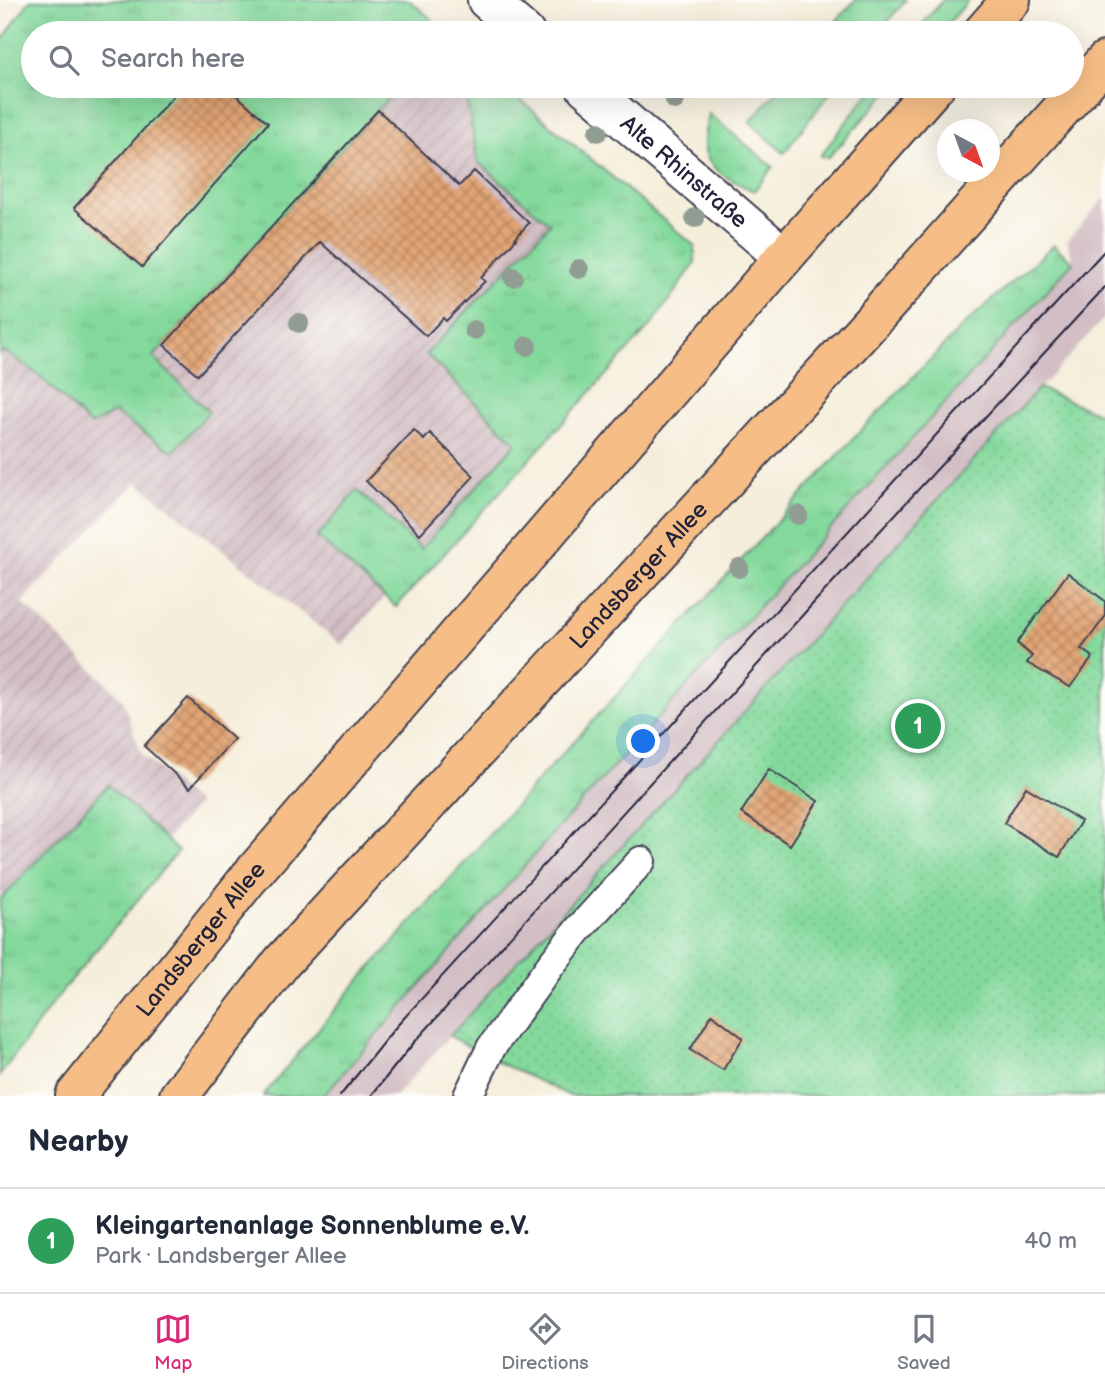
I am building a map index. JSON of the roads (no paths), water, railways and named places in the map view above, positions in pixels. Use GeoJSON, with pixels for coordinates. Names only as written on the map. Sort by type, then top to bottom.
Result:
{"type":"FeatureCollection","features":[{"type":"Feature","properties":{"kind":"main road"},"geometry":{"type":"LineString","coordinates":[[993,21],[1011,0]]}},
{"type":"Feature","properties":{"kind":"main road","name":"Landsberger Allee"},"geometry":{"type":"LineString","coordinates":[[1084,84],[1105,61]]}},
{"type":"Feature","properties":{"kind":"main road","name":"Landsberger Allee"},"geometry":{"type":"LineString","coordinates":[[75,1096],[248,879],[784,257],[925,98]]}},
{"type":"Feature","properties":{"kind":"main road","name":"Landsberger Allee"},"geometry":{"type":"LineString","coordinates":[[179,1096],[282,962],[861,333],[1072,98]]}},
{"type":"Feature","properties":{"kind":"street"},"geometry":{"type":"LineString","coordinates":[[487,0],[511,21]]}},
{"type":"Feature","properties":{"kind":"street","name":"Alte Rhinstraße"},"geometry":{"type":"LineString","coordinates":[[599,98],[784,257]]}},
{"type":"Feature","properties":{"kind":"lane"},"geometry":{"type":"LineString","coordinates":[[468,1096],[491,1048],[550,966],[640,861]]}},
{"type":"Feature","properties":{"kind":"tram line"},"geometry":{"type":"LineString","coordinates":[[340,1096],[394,1029],[1105,250]]}},
{"type":"Feature","properties":{"kind":"tram line"},"geometry":{"type":"LineString","coordinates":[[371,1096],[412,1045],[1105,287]]}},
{"type":"Feature","properties":{"kind":"place","name":"Kleingartenanlage Sonnenblume e.V."},"geometry":{"type":"Point","coordinates":[918,726]}}]}
